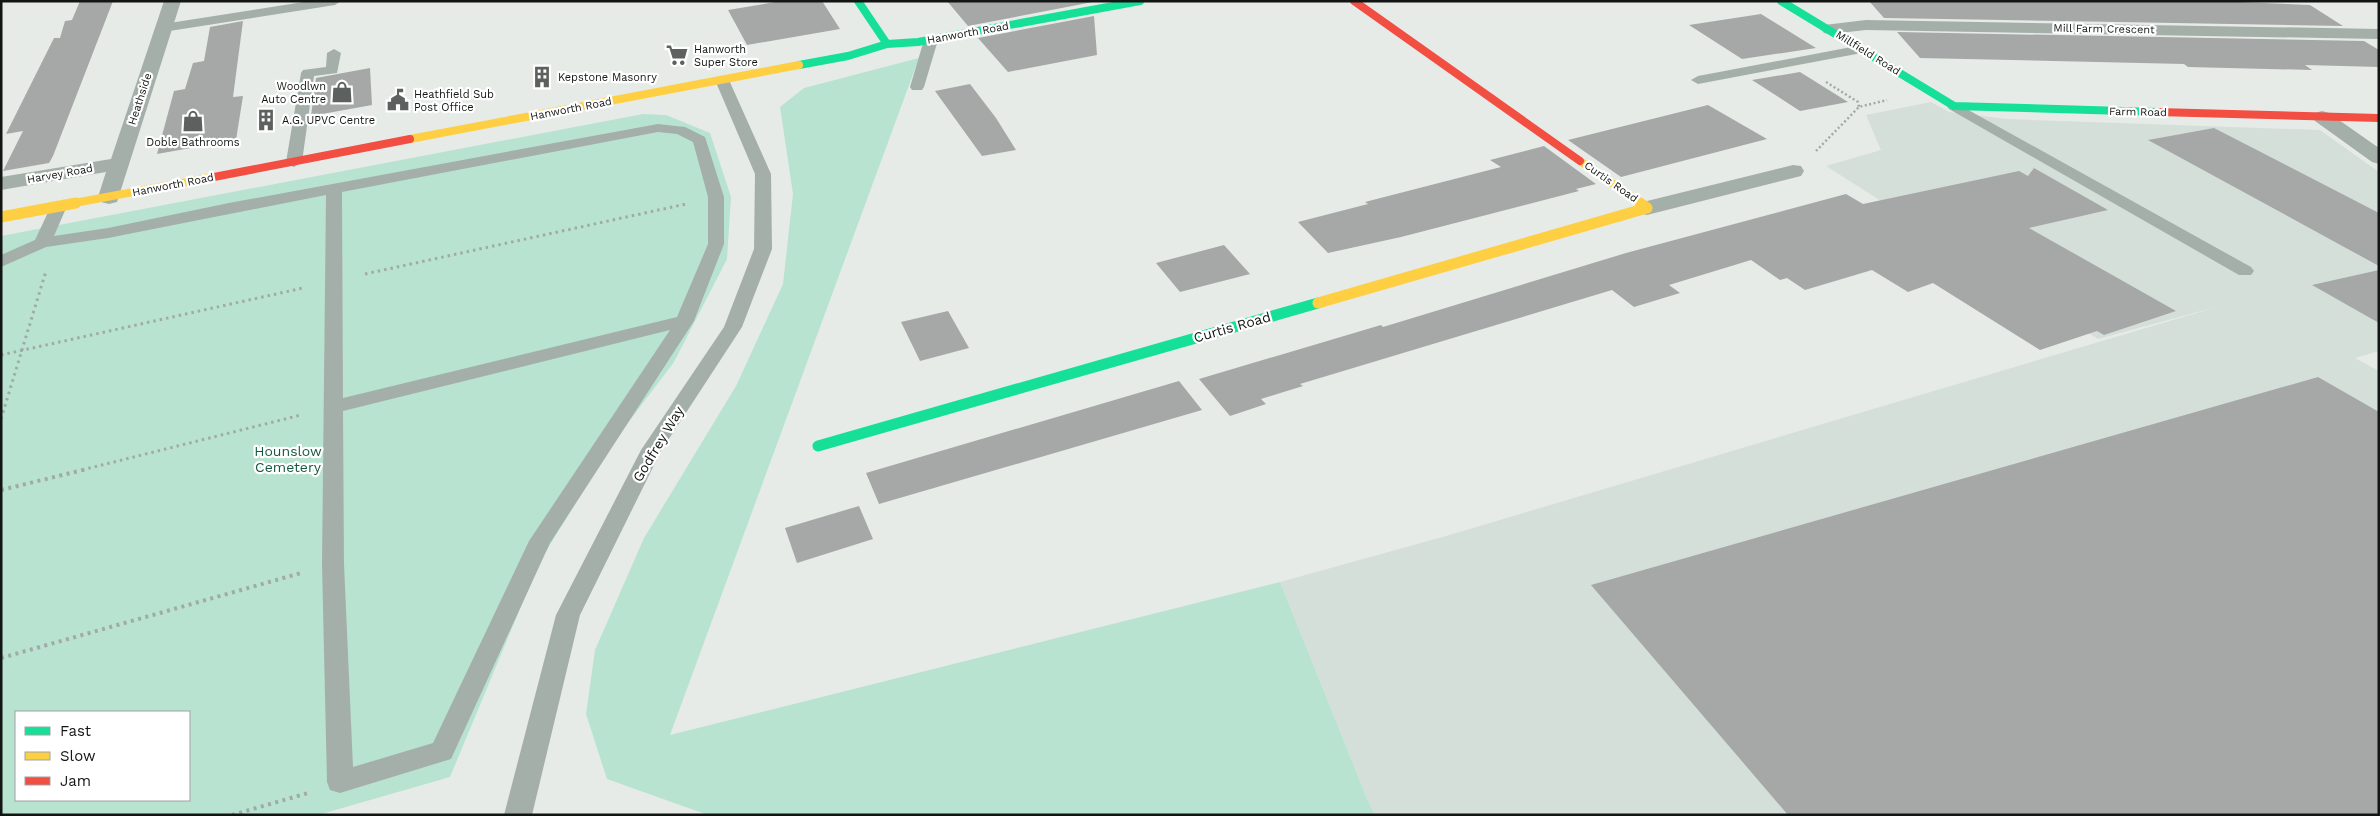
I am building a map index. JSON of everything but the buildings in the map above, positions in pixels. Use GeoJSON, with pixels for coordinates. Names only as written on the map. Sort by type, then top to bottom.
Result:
{"type":"FeatureCollection","features":[{"type":"Feature","properties":{"kind":"street","name":"Heathside"},"geometry":{"type":"LineString","coordinates":[[109,197],[118,164],[173,1]]}},
{"type":"Feature","properties":{"kind":"street"},"geometry":{"type":"LineString","coordinates":[[858,1],[887,44]]}},
{"type":"Feature","properties":{"kind":"street","name":"Hanworth Road"},"geometry":{"type":"LineString","coordinates":[[1,217],[848,56],[887,44],[931,40],[1140,1]]}},
{"type":"Feature","properties":{"kind":"street","name":"Curtis Road"},"geometry":{"type":"LineString","coordinates":[[1354,1],[1647,208]]}},
{"type":"Feature","properties":{"kind":"street","name":"Millfield Road"},"geometry":{"type":"LineString","coordinates":[[1781,1],[1954,106]]}},
{"type":"Feature","properties":{"kind":"street","name":"Mill Farm Crescent"},"geometry":{"type":"LineString","coordinates":[[1830,29],[1866,25],[2379,34]]}},
{"type":"Feature","properties":{"kind":"street","name":"Farm Road"},"geometry":{"type":"LineString","coordinates":[[1954,106],[2379,118]]}},
{"type":"Feature","properties":{"kind":"street"},"geometry":{"type":"LineString","coordinates":[[2322,116],[2379,158]]}},
{"type":"Feature","properties":{"kind":"street","name":"Harvey Road"},"geometry":{"type":"LineString","coordinates":[[1,184],[118,164]]}},
{"type":"Feature","properties":{"kind":"street","name":"Curtis Road"},"geometry":{"type":"LineString","coordinates":[[818,446],[1647,208],[1793,171]]}},
{"type":"Feature","properties":{"kind":"lane"},"geometry":{"type":"LineString","coordinates":[[163,28],[335,1]]}},
{"type":"Feature","properties":{"kind":"lane"},"geometry":{"type":"LineString","coordinates":[[917,87],[931,40]]}},
{"type":"Feature","properties":{"kind":"lane"},"geometry":{"type":"LineString","coordinates":[[1698,80],[1862,49]]}},
{"type":"Feature","properties":{"kind":"lane"},"geometry":{"type":"LineString","coordinates":[[294,162],[308,73],[332,70],[334,53]]}},
{"type":"Feature","properties":{"kind":"lane","name":"Godfrey Way"},"geometry":{"type":"LineString","coordinates":[[518,815],[568,615],[651,450],[733,327],[763,249],[763,174],[722,80]]}},
{"type":"Feature","properties":{"kind":"lane"},"geometry":{"type":"LineString","coordinates":[[1954,106],[2245,270]]}},
{"type":"Feature","properties":{"kind":"lane"},"geometry":{"type":"LineString","coordinates":[[1,262],[37,246],[334,188],[658,128],[680,130],[700,140],[716,197],[716,244],[685,321],[540,541],[442,751],[340,782],[333,564],[334,188]]}},
{"type":"Feature","properties":{"kind":"lane"},"geometry":{"type":"LineString","coordinates":[[37,246],[59,206]]}},
{"type":"Feature","properties":{"kind":"lane"},"geometry":{"type":"LineString","coordinates":[[333,406],[685,321]]}},
{"type":"Feature","properties":{"kind":"path"},"geometry":{"type":"LineString","coordinates":[[1793,171],[1800,155],[1819,150],[1859,106],[1930,90]]}},
{"type":"Feature","properties":{"kind":"path"},"geometry":{"type":"LineString","coordinates":[[1,419],[48,264],[37,246]]}},
{"type":"Feature","properties":{"kind":"path"},"geometry":{"type":"LineString","coordinates":[[1,490],[333,406]]}},
{"type":"Feature","properties":{"kind":"path"},"geometry":{"type":"LineString","coordinates":[[1,658],[333,564]]}},
{"type":"Feature","properties":{"kind":"path"},"geometry":{"type":"LineString","coordinates":[[232,815],[296,798],[340,782]]}},
{"type":"Feature","properties":{"kind":"shaded area"},"geometry":{"type":"Polygon","coordinates":[[[1931,102],[1949,112],[2007,119],[2320,130],[2379,172],[2379,351],[2355,358],[2379,371],[2379,815],[1375,815],[1280,582],[1446,536],[2220,306],[2098,339],[1826,166],[1881,150],[1866,115],[1931,102]]]}},
{"type":"Feature","properties":{"kind":"green space"},"geometry":{"type":"Polygon","coordinates":[[[919,58],[670,735],[1280,582],[1375,815],[708,815],[607,779],[586,714],[595,650],[644,538],[736,386],[783,284],[793,194],[780,107],[804,88],[919,58]]]}},
{"type":"Feature","properties":{"kind":"green space","name":"Hounslow Cemetery"},"geometry":{"type":"Polygon","coordinates":[[[643,114],[666,115],[710,133],[731,197],[727,259],[674,362],[612,444],[540,561],[450,777],[318,815],[1,815],[1,236],[643,114]]]}},
{"type":"Feature","properties":{"kind":"traffic: fast"},"geometry":{"type":"LineString","coordinates":[[858,1],[887,44]]}},
{"type":"Feature","properties":{"kind":"traffic: fast"},"geometry":{"type":"LineString","coordinates":[[799,65],[848,56],[887,44],[918,42],[1140,1]]}},
{"type":"Feature","properties":{"kind":"traffic: fast"},"geometry":{"type":"LineString","coordinates":[[1781,1],[1954,106],[2157,112]]}},
{"type":"Feature","properties":{"kind":"traffic: fast"},"geometry":{"type":"LineString","coordinates":[[818,446],[1318,303]]}},
{"type":"Feature","properties":{"kind":"traffic: slow"},"geometry":{"type":"LineString","coordinates":[[410,139],[799,65]]}},
{"type":"Feature","properties":{"kind":"traffic: slow"},"geometry":{"type":"LineString","coordinates":[[1318,303],[1647,208],[1580,161]]}},
{"type":"Feature","properties":{"kind":"traffic: slow"},"geometry":{"type":"LineString","coordinates":[[1,217],[214,177]]}},
{"type":"Feature","properties":{"kind":"traffic: jam"},"geometry":{"type":"LineString","coordinates":[[1354,1],[1580,161]]}},
{"type":"Feature","properties":{"kind":"traffic: jam"},"geometry":{"type":"LineString","coordinates":[[2157,112],[2379,118]]}},
{"type":"Feature","properties":{"kind":"traffic: jam"},"geometry":{"type":"LineString","coordinates":[[214,177],[410,139]]}},
{"type":"Feature","properties":{"kind":"place","name":"Hanworth Super Store"},"geometry":{"type":"Point","coordinates":[677,55]}},
{"type":"Feature","properties":{"kind":"place","name":"Kepstone Masonry"},"geometry":{"type":"Point","coordinates":[542,77]}},
{"type":"Feature","properties":{"kind":"place","name":"Woodlwn Auto Centre"},"geometry":{"type":"Point","coordinates":[342,92]}},
{"type":"Feature","properties":{"kind":"place","name":"Heathfield Sub Post Office"},"geometry":{"type":"Point","coordinates":[398,100]}},
{"type":"Feature","properties":{"kind":"place","name":"A.G. UPVC Centre"},"geometry":{"type":"Point","coordinates":[266,120]}},
{"type":"Feature","properties":{"kind":"place","name":"Doble Bathrooms"},"geometry":{"type":"Point","coordinates":[193,121]}}]}
